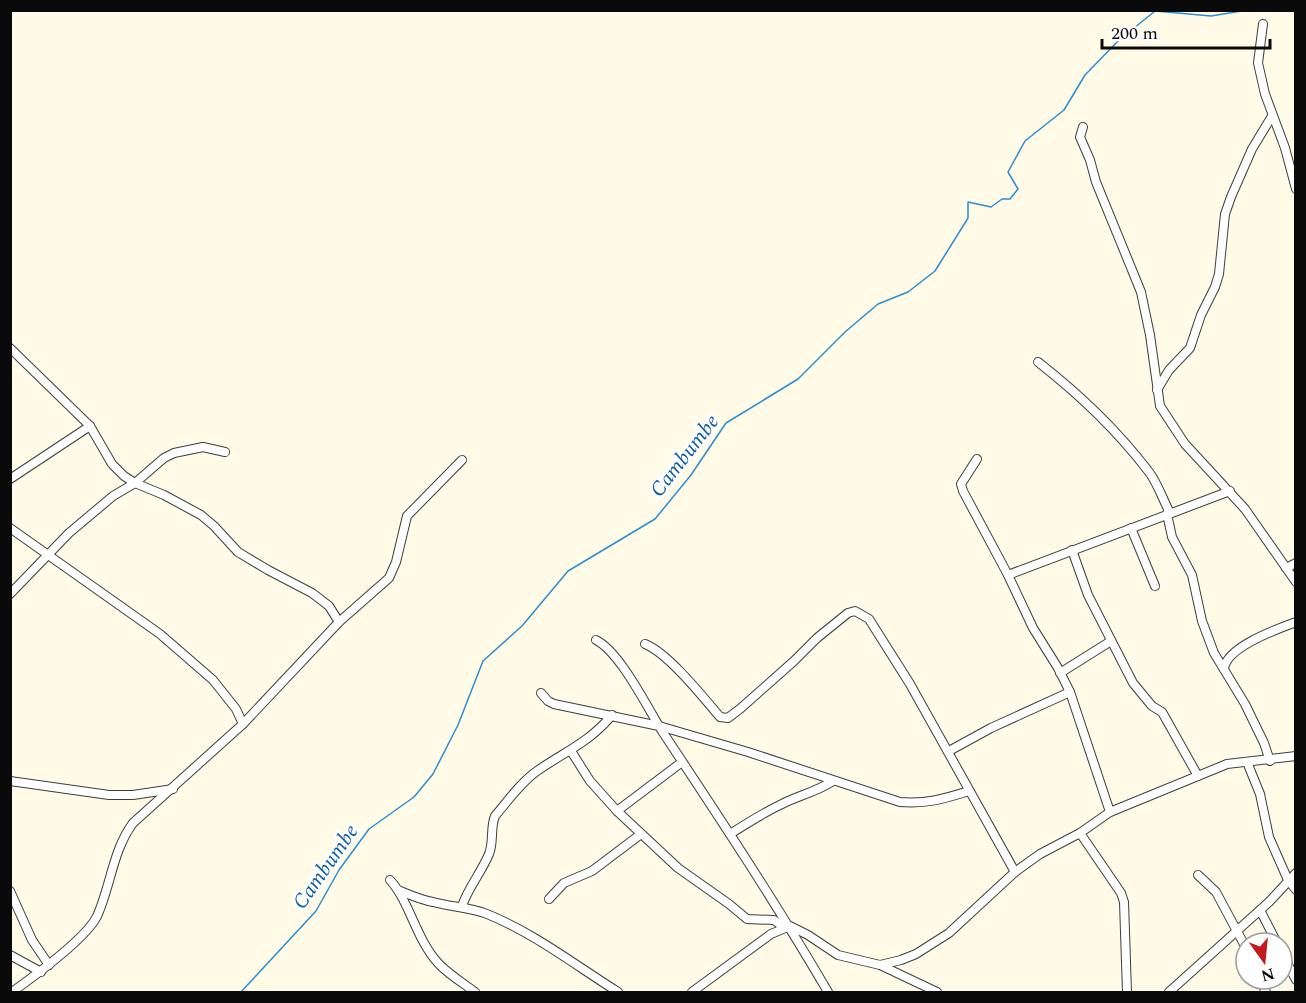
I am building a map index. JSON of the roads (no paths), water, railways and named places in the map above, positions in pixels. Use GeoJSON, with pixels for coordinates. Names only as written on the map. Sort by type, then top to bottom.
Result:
{"type":"FeatureCollection","features":[{"type":"Feature","properties":{"kind":"street"},"geometry":{"type":"LineString","coordinates":[[1263,24],[1258,63],[1272,116],[1286,148],[1296,189]]}},
{"type":"Feature","properties":{"kind":"street"},"geometry":{"type":"LineString","coordinates":[[1157,390],[1169,370],[1190,348],[1219,274],[1225,214],[1231,196],[1252,149],[1272,116]]}},
{"type":"Feature","properties":{"kind":"street"},"geometry":{"type":"LineString","coordinates":[[1083,127],[1080,137],[1141,292],[1160,406],[1185,444],[1245,508],[1296,582]]}},
{"type":"Feature","properties":{"kind":"street"},"geometry":{"type":"LineString","coordinates":[[10,348],[90,426],[112,464],[124,476],[201,515],[238,552],[312,593],[329,606],[339,622]]}},
{"type":"Feature","properties":{"kind":"street"},"geometry":{"type":"LineString","coordinates":[[1038,362],[1077,393],[1120,436],[1149,472],[1169,514],[1172,537],[1192,575],[1202,621],[1214,653],[1245,704],[1270,761]]}},
{"type":"Feature","properties":{"kind":"street"},"geometry":{"type":"LineString","coordinates":[[10,479],[90,426]]}},
{"type":"Feature","properties":{"kind":"street"},"geometry":{"type":"LineString","coordinates":[[10,594],[69,533],[113,496],[135,483],[174,453],[203,447],[225,452]]}},
{"type":"Feature","properties":{"kind":"street"},"geometry":{"type":"LineString","coordinates":[[977,459],[961,484],[963,491],[1008,574],[1033,628],[1070,692],[1110,812]]}},
{"type":"Feature","properties":{"kind":"street"},"geometry":{"type":"LineString","coordinates":[[12,993],[41,972],[95,921],[120,843],[133,823],[243,724],[339,622],[389,578],[396,562],[407,516],[462,460]]}},
{"type":"Feature","properties":{"kind":"street"},"geometry":{"type":"LineString","coordinates":[[1008,574],[1230,491]]}},
{"type":"Feature","properties":{"kind":"street"},"geometry":{"type":"LineString","coordinates":[[10,528],[145,623],[213,680],[236,709],[243,724]]}},
{"type":"Feature","properties":{"kind":"street"},"geometry":{"type":"LineString","coordinates":[[1131,528],[1155,586]]}},
{"type":"Feature","properties":{"kind":"street"},"geometry":{"type":"LineString","coordinates":[[1072,550],[1088,595],[1133,683],[1152,706],[1162,712],[1198,776]]}},
{"type":"Feature","properties":{"kind":"street"},"geometry":{"type":"LineString","coordinates":[[1286,568],[1296,563]]}},
{"type":"Feature","properties":{"kind":"street"},"geometry":{"type":"LineString","coordinates":[[645,644],[676,669],[724,719],[741,708],[817,638],[848,613],[855,611],[869,619],[949,751],[1015,872]]}},
{"type":"Feature","properties":{"kind":"street"},"geometry":{"type":"LineString","coordinates":[[1224,669],[1224,665],[1232,654],[1242,647],[1270,631],[1296,622]]}},
{"type":"Feature","properties":{"kind":"street"},"geometry":{"type":"LineString","coordinates":[[596,640],[608,649],[637,688],[828,993]]}},
{"type":"Feature","properties":{"kind":"street"},"geometry":{"type":"LineString","coordinates":[[1060,673],[1111,641]]}},
{"type":"Feature","properties":{"kind":"street"},"geometry":{"type":"LineString","coordinates":[[949,751],[991,728],[1070,692]]}},
{"type":"Feature","properties":{"kind":"street"},"geometry":{"type":"LineString","coordinates":[[541,693],[554,704],[659,726],[748,752],[900,802],[921,804],[969,790]]}},
{"type":"Feature","properties":{"kind":"street"},"geometry":{"type":"LineString","coordinates":[[462,906],[466,894],[489,854],[493,834],[492,823],[495,816],[536,772],[571,751],[601,728],[612,715]]}},
{"type":"Feature","properties":{"kind":"street"},"geometry":{"type":"LineString","coordinates":[[571,751],[590,781],[640,834],[678,868],[747,918],[774,920],[808,935],[838,955],[880,965],[937,993]]}},
{"type":"Feature","properties":{"kind":"street"},"geometry":{"type":"LineString","coordinates":[[880,965],[901,960],[934,944],[991,896],[1015,872],[1040,854],[1080,833],[1110,812],[1227,764],[1270,761],[1296,756]]}},
{"type":"Feature","properties":{"kind":"street"},"geometry":{"type":"LineString","coordinates":[[617,811],[682,762]]}},
{"type":"Feature","properties":{"kind":"street"},"geometry":{"type":"LineString","coordinates":[[1246,762],[1260,794],[1269,837],[1288,880],[1296,890]]}},
{"type":"Feature","properties":{"kind":"street"},"geometry":{"type":"LineString","coordinates":[[10,781],[109,795],[133,795],[173,789]]}},
{"type":"Feature","properties":{"kind":"street"},"geometry":{"type":"LineString","coordinates":[[730,834],[778,806],[800,795],[817,791],[833,781]]}},
{"type":"Feature","properties":{"kind":"street"},"geometry":{"type":"LineString","coordinates":[[1080,833],[1121,893],[1124,902],[1126,993]]}},
{"type":"Feature","properties":{"kind":"street"},"geometry":{"type":"LineString","coordinates":[[549,899],[564,883],[592,871],[640,834]]}},
{"type":"Feature","properties":{"kind":"street"},"geometry":{"type":"LineString","coordinates":[[1168,993],[1260,910],[1296,873]]}},
{"type":"Feature","properties":{"kind":"street"},"geometry":{"type":"LineString","coordinates":[[1198,875],[1216,892],[1237,930]]}},
{"type":"Feature","properties":{"kind":"street"},"geometry":{"type":"LineString","coordinates":[[390,880],[398,890],[410,918],[438,963],[475,993]]}},
{"type":"Feature","properties":{"kind":"street"},"geometry":{"type":"LineString","coordinates":[[398,890],[435,903],[462,906],[484,912],[513,926],[618,993]]}},
{"type":"Feature","properties":{"kind":"street"},"geometry":{"type":"LineString","coordinates":[[10,891],[32,940],[49,965]]}},
{"type":"Feature","properties":{"kind":"street"},"geometry":{"type":"LineString","coordinates":[[1260,910],[1271,931]]}},
{"type":"Feature","properties":{"kind":"street"},"geometry":{"type":"LineString","coordinates":[[692,993],[771,934],[787,927]]}},
{"type":"Feature","properties":{"kind":"street"},"geometry":{"type":"LineString","coordinates":[[10,955],[41,972]]}},
{"type":"Feature","properties":{"kind":"street"},"geometry":{"type":"LineString","coordinates":[[1180,981],[1182,993]]}},
{"type":"Feature","properties":{"kind":"waterway","name":"Cambumbe"},"geometry":{"type":"LineString","coordinates":[[241,992],[316,911],[339,870],[369,829],[414,797],[433,774],[458,725],[483,661],[522,626],[568,571],[655,519],[691,475],[726,423],[798,379],[845,332],[878,304],[908,292],[935,271],[968,218],[968,202],[991,207],[1002,199],[1010,199],[1018,189],[1008,172],[1025,141],[1064,110],[1085,75],[1118,41],[1155,11],[1211,16],[1248,10]]}}]}
